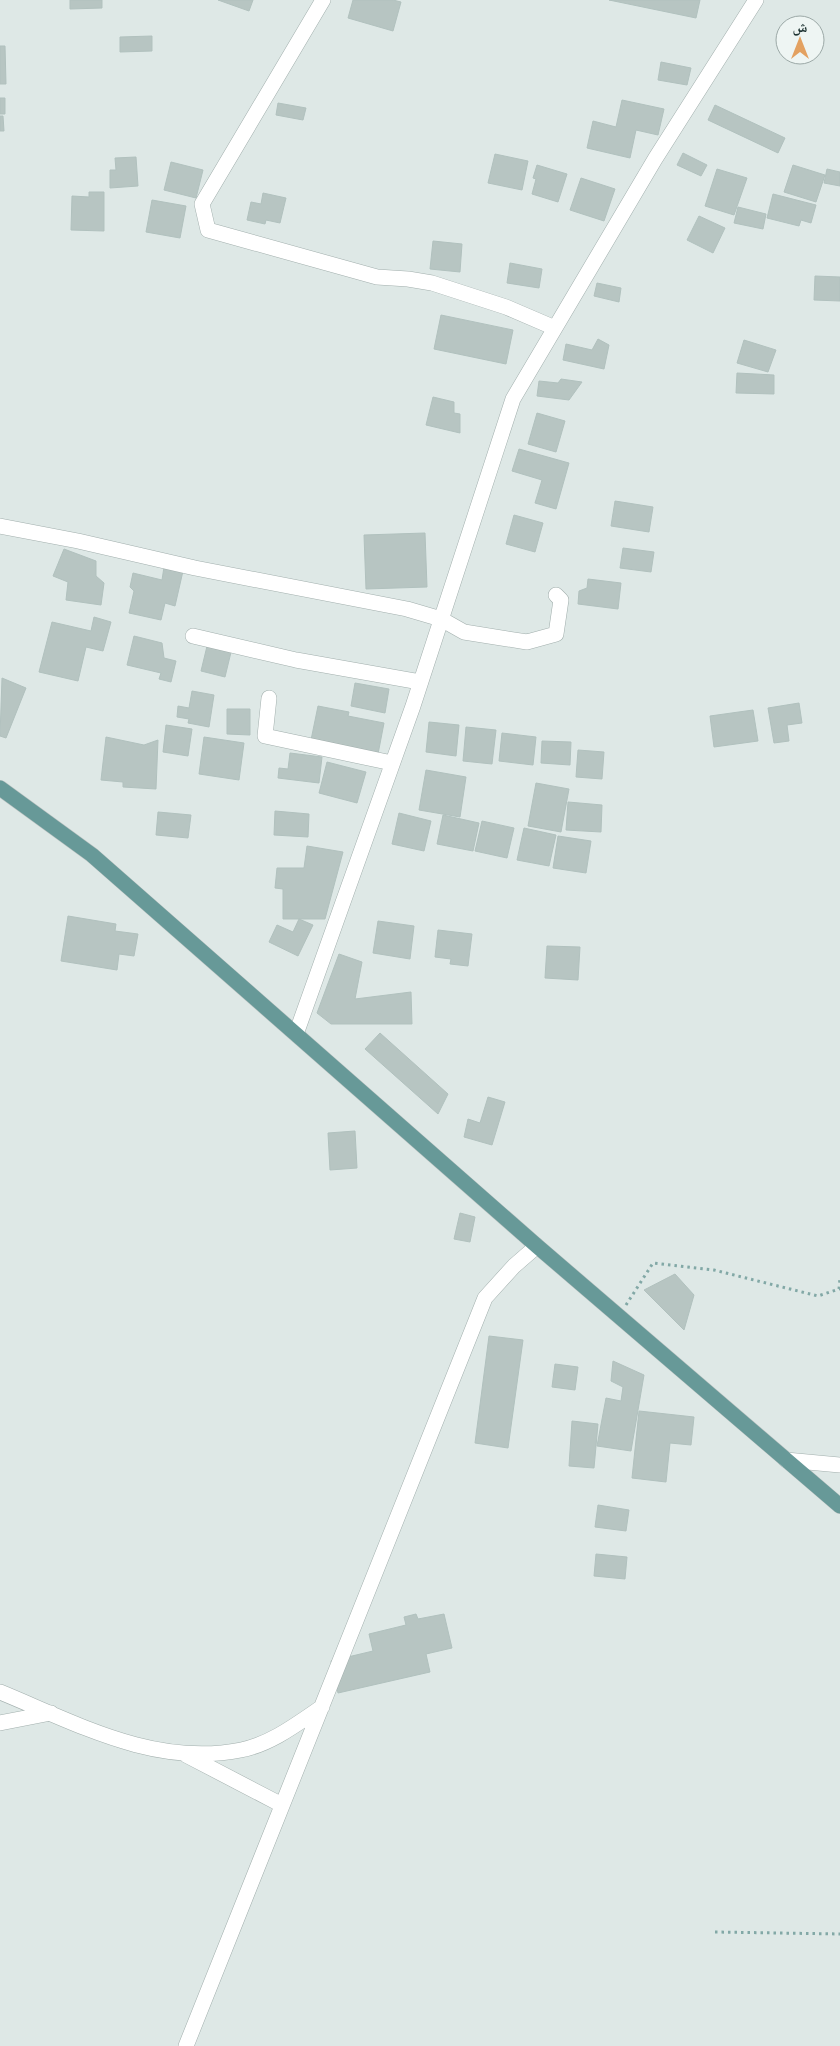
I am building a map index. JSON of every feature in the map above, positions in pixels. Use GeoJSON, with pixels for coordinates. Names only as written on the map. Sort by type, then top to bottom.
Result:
{"type":"FeatureCollection","features":[{"type":"Feature","properties":{"kind":"main road"},"geometry":{"type":"LineString","coordinates":[[0,788],[92,855],[537,1246],[840,1506]]}},
{"type":"Feature","properties":{"kind":"street"},"geometry":{"type":"LineString","coordinates":[[322,0],[202,204],[208,230],[377,277],[408,279],[432,284],[506,307],[555,328]]}},
{"type":"Feature","properties":{"kind":"street"},"geometry":{"type":"LineString","coordinates":[[296,1034],[420,682],[513,399],[655,159],[756,0]]}},
{"type":"Feature","properties":{"kind":"street"},"geometry":{"type":"LineString","coordinates":[[0,526],[78,541],[195,568],[407,609],[441,619],[464,632],[527,642],[556,634],[561,600],[556,595]]}},
{"type":"Feature","properties":{"kind":"street"},"geometry":{"type":"LineString","coordinates":[[193,636],[296,660],[420,682]]}},
{"type":"Feature","properties":{"kind":"street"},"geometry":{"type":"LineString","coordinates":[[269,698],[265,736],[392,763]]}},
{"type":"Feature","properties":{"kind":"street"},"geometry":{"type":"LineString","coordinates":[[186,2046],[485,1298],[514,1266],[537,1246]]}},
{"type":"Feature","properties":{"kind":"street"},"geometry":{"type":"LineString","coordinates":[[786,1460],[840,1465]]}},
{"type":"Feature","properties":{"kind":"street"},"geometry":{"type":"LineString","coordinates":[[0,1692],[128,1744],[186,1755],[242,1750],[286,1732],[322,1707]]}},
{"type":"Feature","properties":{"kind":"street"},"geometry":{"type":"LineString","coordinates":[[0,1723],[52,1713]]}},
{"type":"Feature","properties":{"kind":"street"},"geometry":{"type":"LineString","coordinates":[[186,1755],[282,1805]]}},
{"type":"Feature","properties":{"kind":"path"},"geometry":{"type":"LineString","coordinates":[[619,1316],[653,1263],[714,1270],[818,1296],[839,1289],[840,1278]]}},
{"type":"Feature","properties":{"kind":"path"},"geometry":{"type":"LineString","coordinates":[[715,1932],[840,1934]]}},
{"type":"Feature","properties":{"kind":"building"},"geometry":{"type":"Polygon","coordinates":[[[70,0],[102,0],[102,8],[70,9],[70,0]]]}},
{"type":"Feature","properties":{"kind":"building"},"geometry":{"type":"Polygon","coordinates":[[[218,0],[253,0],[249,11],[218,0]]]}},
{"type":"Feature","properties":{"kind":"building"},"geometry":{"type":"Polygon","coordinates":[[[353,0],[393,0],[401,2],[393,31],[348,18],[353,0]]]}},
{"type":"Feature","properties":{"kind":"building"},"geometry":{"type":"Polygon","coordinates":[[[609,0],[700,0],[696,18],[609,0]]]}},
{"type":"Feature","properties":{"kind":"building"},"geometry":{"type":"Polygon","coordinates":[[[152,36],[152,51],[120,52],[120,37],[152,36]]]}},
{"type":"Feature","properties":{"kind":"building"},"geometry":{"type":"Polygon","coordinates":[[[0,46],[5,46],[6,84],[0,84],[0,46]]]}},
{"type":"Feature","properties":{"kind":"building"},"geometry":{"type":"Polygon","coordinates":[[[661,62],[691,68],[687,85],[658,80],[661,62]]]}},
{"type":"Feature","properties":{"kind":"building"},"geometry":{"type":"Polygon","coordinates":[[[0,98],[5,98],[5,114],[0,114],[0,98]]]}},
{"type":"Feature","properties":{"kind":"building"},"geometry":{"type":"Polygon","coordinates":[[[622,100],[664,109],[658,135],[636,130],[630,158],[587,148],[593,121],[616,127],[622,100]]]}},
{"type":"Feature","properties":{"kind":"building"},"geometry":{"type":"Polygon","coordinates":[[[278,103],[306,108],[303,120],[276,115],[278,103]]]}},
{"type":"Feature","properties":{"kind":"building"},"geometry":{"type":"Polygon","coordinates":[[[715,105],[785,138],[778,153],[708,120],[715,105]]]}},
{"type":"Feature","properties":{"kind":"building"},"geometry":{"type":"Polygon","coordinates":[[[0,116],[3,116],[4,131],[0,131],[0,116]]]}},
{"type":"Feature","properties":{"kind":"building"},"geometry":{"type":"Polygon","coordinates":[[[683,153],[707,165],[701,176],[677,165],[683,153]]]}},
{"type":"Feature","properties":{"kind":"building"},"geometry":{"type":"Polygon","coordinates":[[[495,154],[528,161],[522,190],[488,183],[495,154]]]}},
{"type":"Feature","properties":{"kind":"building"},"geometry":{"type":"Polygon","coordinates":[[[136,157],[138,186],[110,188],[110,170],[116,170],[115,158],[136,157]]]}},
{"type":"Feature","properties":{"kind":"building"},"geometry":{"type":"Polygon","coordinates":[[[171,162],[203,170],[196,198],[164,190],[171,162]]]}},
{"type":"Feature","properties":{"kind":"building"},"geometry":{"type":"Polygon","coordinates":[[[537,165],[567,174],[558,202],[532,194],[536,179],[533,178],[537,165]]]}},
{"type":"Feature","properties":{"kind":"building"},"geometry":{"type":"Polygon","coordinates":[[[793,165],[825,175],[816,202],[784,192],[793,165]]]}},
{"type":"Feature","properties":{"kind":"building"},"geometry":{"type":"Polygon","coordinates":[[[717,169],[747,178],[734,215],[705,206],[717,169]]]}},
{"type":"Feature","properties":{"kind":"building"},"geometry":{"type":"Polygon","coordinates":[[[827,169],[840,172],[840,186],[824,183],[827,169]]]}},
{"type":"Feature","properties":{"kind":"building"},"geometry":{"type":"Polygon","coordinates":[[[581,178],[615,189],[604,221],[570,210],[581,178]]]}},
{"type":"Feature","properties":{"kind":"building"},"geometry":{"type":"Polygon","coordinates":[[[89,192],[104,192],[104,231],[71,230],[72,196],[89,197],[89,192]]]}},
{"type":"Feature","properties":{"kind":"building"},"geometry":{"type":"Polygon","coordinates":[[[263,193],[286,198],[280,223],[266,220],[265,224],[247,220],[251,202],[261,204],[263,193]]]}},
{"type":"Feature","properties":{"kind":"building"},"geometry":{"type":"Polygon","coordinates":[[[773,194],[816,205],[811,223],[801,220],[799,226],[767,218],[773,194]]]}},
{"type":"Feature","properties":{"kind":"building"},"geometry":{"type":"Polygon","coordinates":[[[152,200],[186,206],[180,238],[146,232],[152,200]]]}},
{"type":"Feature","properties":{"kind":"building"},"geometry":{"type":"Polygon","coordinates":[[[738,207],[766,214],[763,229],[734,223],[738,207]]]}},
{"type":"Feature","properties":{"kind":"building"},"geometry":{"type":"Polygon","coordinates":[[[699,216],[725,228],[713,253],[687,240],[699,216]]]}},
{"type":"Feature","properties":{"kind":"building"},"geometry":{"type":"Polygon","coordinates":[[[433,241],[462,244],[460,272],[430,269],[433,241]]]}},
{"type":"Feature","properties":{"kind":"building"},"geometry":{"type":"Polygon","coordinates":[[[510,263],[542,269],[539,288],[507,283],[510,263]]]}},
{"type":"Feature","properties":{"kind":"building"},"geometry":{"type":"Polygon","coordinates":[[[815,276],[840,277],[840,301],[814,300],[815,276]]]}},
{"type":"Feature","properties":{"kind":"building"},"geometry":{"type":"Polygon","coordinates":[[[597,283],[621,288],[619,302],[594,296],[597,283]]]}},
{"type":"Feature","properties":{"kind":"building"},"geometry":{"type":"Polygon","coordinates":[[[441,315],[513,330],[506,364],[434,349],[441,315]]]}},
{"type":"Feature","properties":{"kind":"building"},"geometry":{"type":"Polygon","coordinates":[[[598,339],[609,345],[604,369],[563,360],[566,344],[592,350],[598,339]]]}},
{"type":"Feature","properties":{"kind":"building"},"geometry":{"type":"Polygon","coordinates":[[[744,340],[776,350],[768,372],[737,363],[744,340]]]}},
{"type":"Feature","properties":{"kind":"building"},"geometry":{"type":"Polygon","coordinates":[[[737,373],[774,375],[774,394],[736,393],[737,373]]]}},
{"type":"Feature","properties":{"kind":"building"},"geometry":{"type":"Polygon","coordinates":[[[561,379],[582,382],[569,400],[537,396],[539,381],[558,383],[561,379]]]}},
{"type":"Feature","properties":{"kind":"building"},"geometry":{"type":"Polygon","coordinates":[[[433,397],[454,402],[454,413],[460,414],[460,433],[426,425],[433,397]]]}},
{"type":"Feature","properties":{"kind":"building"},"geometry":{"type":"Polygon","coordinates":[[[537,413],[565,421],[556,452],[528,444],[537,413]]]}},
{"type":"Feature","properties":{"kind":"building"},"geometry":{"type":"Polygon","coordinates":[[[519,449],[569,463],[556,509],[535,503],[542,480],[512,471],[519,449]]]}},
{"type":"Feature","properties":{"kind":"building"},"geometry":{"type":"Polygon","coordinates":[[[615,501],[653,507],[649,532],[611,526],[615,501]]]}},
{"type":"Feature","properties":{"kind":"building"},"geometry":{"type":"Polygon","coordinates":[[[514,515],[543,523],[535,552],[506,544],[514,515]]]}},
{"type":"Feature","properties":{"kind":"building"},"geometry":{"type":"Polygon","coordinates":[[[425,533],[427,587],[366,589],[364,535],[425,533]]]}},
{"type":"Feature","properties":{"kind":"building"},"geometry":{"type":"Polygon","coordinates":[[[623,548],[654,552],[651,572],[620,568],[623,548]]]}},
{"type":"Feature","properties":{"kind":"building"},"geometry":{"type":"Polygon","coordinates":[[[64,549],[96,561],[96,576],[104,583],[101,605],[66,600],[68,582],[53,576],[64,549]]]}},
{"type":"Feature","properties":{"kind":"building"},"geometry":{"type":"Polygon","coordinates":[[[164,567],[183,571],[175,606],[165,603],[161,620],[129,613],[134,591],[130,587],[133,573],[162,580],[164,567]]]}},
{"type":"Feature","properties":{"kind":"building"},"geometry":{"type":"Polygon","coordinates":[[[588,579],[621,583],[618,609],[578,604],[579,591],[587,588],[588,579]]]}},
{"type":"Feature","properties":{"kind":"building"},"geometry":{"type":"Polygon","coordinates":[[[94,617],[111,622],[103,651],[86,647],[78,681],[39,672],[52,622],[91,631],[94,617]]]}},
{"type":"Feature","properties":{"kind":"building"},"geometry":{"type":"Polygon","coordinates":[[[134,636],[162,643],[164,658],[176,661],[171,682],[159,679],[161,673],[127,665],[134,636]]]}},
{"type":"Feature","properties":{"kind":"building"},"geometry":{"type":"Polygon","coordinates":[[[208,642],[232,648],[225,677],[201,671],[208,642]]]}},
{"type":"Feature","properties":{"kind":"building"},"geometry":{"type":"Polygon","coordinates":[[[2,678],[26,688],[6,738],[0,736],[2,678]]]}},
{"type":"Feature","properties":{"kind":"building"},"geometry":{"type":"Polygon","coordinates":[[[355,683],[389,689],[385,713],[351,706],[355,683]]]}},
{"type":"Feature","properties":{"kind":"building"},"geometry":{"type":"Polygon","coordinates":[[[192,691],[214,695],[209,727],[188,723],[189,719],[177,717],[178,706],[189,708],[192,691]]]}},
{"type":"Feature","properties":{"kind":"building"},"geometry":{"type":"Polygon","coordinates":[[[799,703],[802,723],[787,725],[789,741],[774,743],[768,708],[799,703]]]}},
{"type":"Feature","properties":{"kind":"building"},"geometry":{"type":"Polygon","coordinates":[[[318,706],[349,712],[348,716],[384,723],[378,754],[311,740],[318,706]]]}},
{"type":"Feature","properties":{"kind":"building"},"geometry":{"type":"Polygon","coordinates":[[[227,709],[250,709],[250,735],[227,734],[227,709]]]}},
{"type":"Feature","properties":{"kind":"building"},"geometry":{"type":"Polygon","coordinates":[[[753,710],[758,741],[714,747],[710,716],[753,710]]]}},
{"type":"Feature","properties":{"kind":"building"},"geometry":{"type":"Polygon","coordinates":[[[429,722],[459,725],[456,756],[426,752],[429,722]]]}},
{"type":"Feature","properties":{"kind":"building"},"geometry":{"type":"Polygon","coordinates":[[[166,725],[192,729],[188,756],[163,752],[166,725]]]}},
{"type":"Feature","properties":{"kind":"building"},"geometry":{"type":"Polygon","coordinates":[[[466,727],[496,730],[492,764],[463,761],[466,727]]]}},
{"type":"Feature","properties":{"kind":"building"},"geometry":{"type":"Polygon","coordinates":[[[502,733],[536,737],[533,765],[499,761],[502,733]]]}},
{"type":"Feature","properties":{"kind":"building"},"geometry":{"type":"Polygon","coordinates":[[[106,737],[144,745],[158,740],[156,789],[123,787],[123,782],[101,780],[106,737]]]}},
{"type":"Feature","properties":{"kind":"building"},"geometry":{"type":"Polygon","coordinates":[[[204,737],[244,743],[239,780],[199,774],[204,737]]]}},
{"type":"Feature","properties":{"kind":"building"},"geometry":{"type":"Polygon","coordinates":[[[542,741],[571,742],[570,765],[541,763],[542,741]]]}},
{"type":"Feature","properties":{"kind":"building"},"geometry":{"type":"Polygon","coordinates":[[[578,750],[604,752],[602,779],[576,777],[578,750]]]}},
{"type":"Feature","properties":{"kind":"building"},"geometry":{"type":"Polygon","coordinates":[[[290,753],[322,757],[319,783],[278,778],[279,768],[288,769],[290,753]]]}},
{"type":"Feature","properties":{"kind":"building"},"geometry":{"type":"Polygon","coordinates":[[[327,762],[366,772],[357,803],[319,793],[327,762]]]}},
{"type":"Feature","properties":{"kind":"building"},"geometry":{"type":"Polygon","coordinates":[[[426,770],[466,777],[460,817],[419,810],[426,770]]]}},
{"type":"Feature","properties":{"kind":"building"},"geometry":{"type":"Polygon","coordinates":[[[536,783],[569,789],[561,832],[528,826],[536,783]]]}},
{"type":"Feature","properties":{"kind":"building"},"geometry":{"type":"Polygon","coordinates":[[[568,802],[602,805],[601,832],[566,830],[568,802]]]}},
{"type":"Feature","properties":{"kind":"building"},"geometry":{"type":"Polygon","coordinates":[[[275,811],[309,814],[308,837],[274,835],[275,811]]]}},
{"type":"Feature","properties":{"kind":"building"},"geometry":{"type":"Polygon","coordinates":[[[158,812],[191,815],[188,838],[156,835],[158,812]]]}},
{"type":"Feature","properties":{"kind":"building"},"geometry":{"type":"Polygon","coordinates":[[[399,813],[431,821],[424,851],[392,844],[399,813]]]}},
{"type":"Feature","properties":{"kind":"building"},"geometry":{"type":"Polygon","coordinates":[[[443,815],[479,823],[473,851],[437,844],[443,815]]]}},
{"type":"Feature","properties":{"kind":"building"},"geometry":{"type":"Polygon","coordinates":[[[482,821],[514,828],[507,858],[475,851],[482,821]]]}},
{"type":"Feature","properties":{"kind":"building"},"geometry":{"type":"Polygon","coordinates":[[[524,828],[556,835],[549,866],[517,860],[524,828]]]}},
{"type":"Feature","properties":{"kind":"building"},"geometry":{"type":"Polygon","coordinates":[[[558,836],[591,841],[586,873],[553,868],[558,836]]]}},
{"type":"Feature","properties":{"kind":"building"},"geometry":{"type":"Polygon","coordinates":[[[307,846],[343,852],[325,919],[283,919],[283,889],[275,888],[277,868],[304,868],[307,846]]]}},
{"type":"Feature","properties":{"kind":"building"},"geometry":{"type":"Polygon","coordinates":[[[68,916],[116,924],[115,931],[138,934],[134,956],[119,954],[117,970],[61,961],[68,916]]]}},
{"type":"Feature","properties":{"kind":"building"},"geometry":{"type":"Polygon","coordinates":[[[299,919],[313,925],[298,956],[269,942],[277,925],[293,932],[299,919]]]}},
{"type":"Feature","properties":{"kind":"building"},"geometry":{"type":"Polygon","coordinates":[[[378,921],[414,926],[410,959],[373,953],[378,921]]]}},
{"type":"Feature","properties":{"kind":"building"},"geometry":{"type":"Polygon","coordinates":[[[438,930],[472,934],[468,966],[450,964],[451,959],[435,957],[438,930]]]}},
{"type":"Feature","properties":{"kind":"building"},"geometry":{"type":"Polygon","coordinates":[[[547,946],[580,947],[578,980],[545,978],[547,946]]]}},
{"type":"Feature","properties":{"kind":"building"},"geometry":{"type":"Polygon","coordinates":[[[339,954],[362,962],[355,999],[411,992],[412,1024],[331,1024],[317,1013],[339,954]]]}},
{"type":"Feature","properties":{"kind":"building"},"geometry":{"type":"Polygon","coordinates":[[[380,1033],[448,1094],[438,1114],[365,1049],[380,1033]]]}},
{"type":"Feature","properties":{"kind":"building"},"geometry":{"type":"Polygon","coordinates":[[[488,1097],[505,1102],[492,1145],[464,1137],[468,1119],[480,1123],[488,1097]]]}},
{"type":"Feature","properties":{"kind":"building"},"geometry":{"type":"Polygon","coordinates":[[[355,1131],[357,1168],[330,1170],[328,1133],[355,1131]]]}},
{"type":"Feature","properties":{"kind":"building"},"geometry":{"type":"Polygon","coordinates":[[[460,1213],[475,1217],[470,1242],[454,1239],[460,1213]]]}},
{"type":"Feature","properties":{"kind":"building"},"geometry":{"type":"Polygon","coordinates":[[[675,1274],[694,1295],[684,1330],[644,1290],[675,1274]]]}},
{"type":"Feature","properties":{"kind":"building"},"geometry":{"type":"Polygon","coordinates":[[[489,1336],[523,1340],[508,1448],[475,1443],[489,1336]]]}},
{"type":"Feature","properties":{"kind":"building"},"geometry":{"type":"Polygon","coordinates":[[[613,1361],[644,1375],[631,1451],[597,1446],[606,1398],[621,1401],[623,1387],[611,1381],[613,1361]]]}},
{"type":"Feature","properties":{"kind":"building"},"geometry":{"type":"Polygon","coordinates":[[[555,1364],[578,1367],[575,1390],[552,1387],[555,1364]]]}},
{"type":"Feature","properties":{"kind":"building"},"geometry":{"type":"Polygon","coordinates":[[[639,1411],[694,1417],[691,1445],[670,1443],[666,1482],[632,1478],[639,1411]]]}},
{"type":"Feature","properties":{"kind":"building"},"geometry":{"type":"Polygon","coordinates":[[[572,1421],[598,1424],[594,1468],[569,1466],[572,1421]]]}},
{"type":"Feature","properties":{"kind":"building"},"geometry":{"type":"Polygon","coordinates":[[[598,1505],[629,1510],[626,1531],[595,1527],[598,1505]]]}},
{"type":"Feature","properties":{"kind":"building"},"geometry":{"type":"Polygon","coordinates":[[[596,1554],[627,1557],[625,1579],[594,1576],[596,1554]]]}},
{"type":"Feature","properties":{"kind":"building"},"geometry":{"type":"Polygon","coordinates":[[[416,1614],[418,1619],[444,1614],[452,1648],[426,1654],[430,1672],[338,1693],[331,1661],[373,1651],[369,1634],[406,1625],[404,1617],[416,1614]]]}}]}
